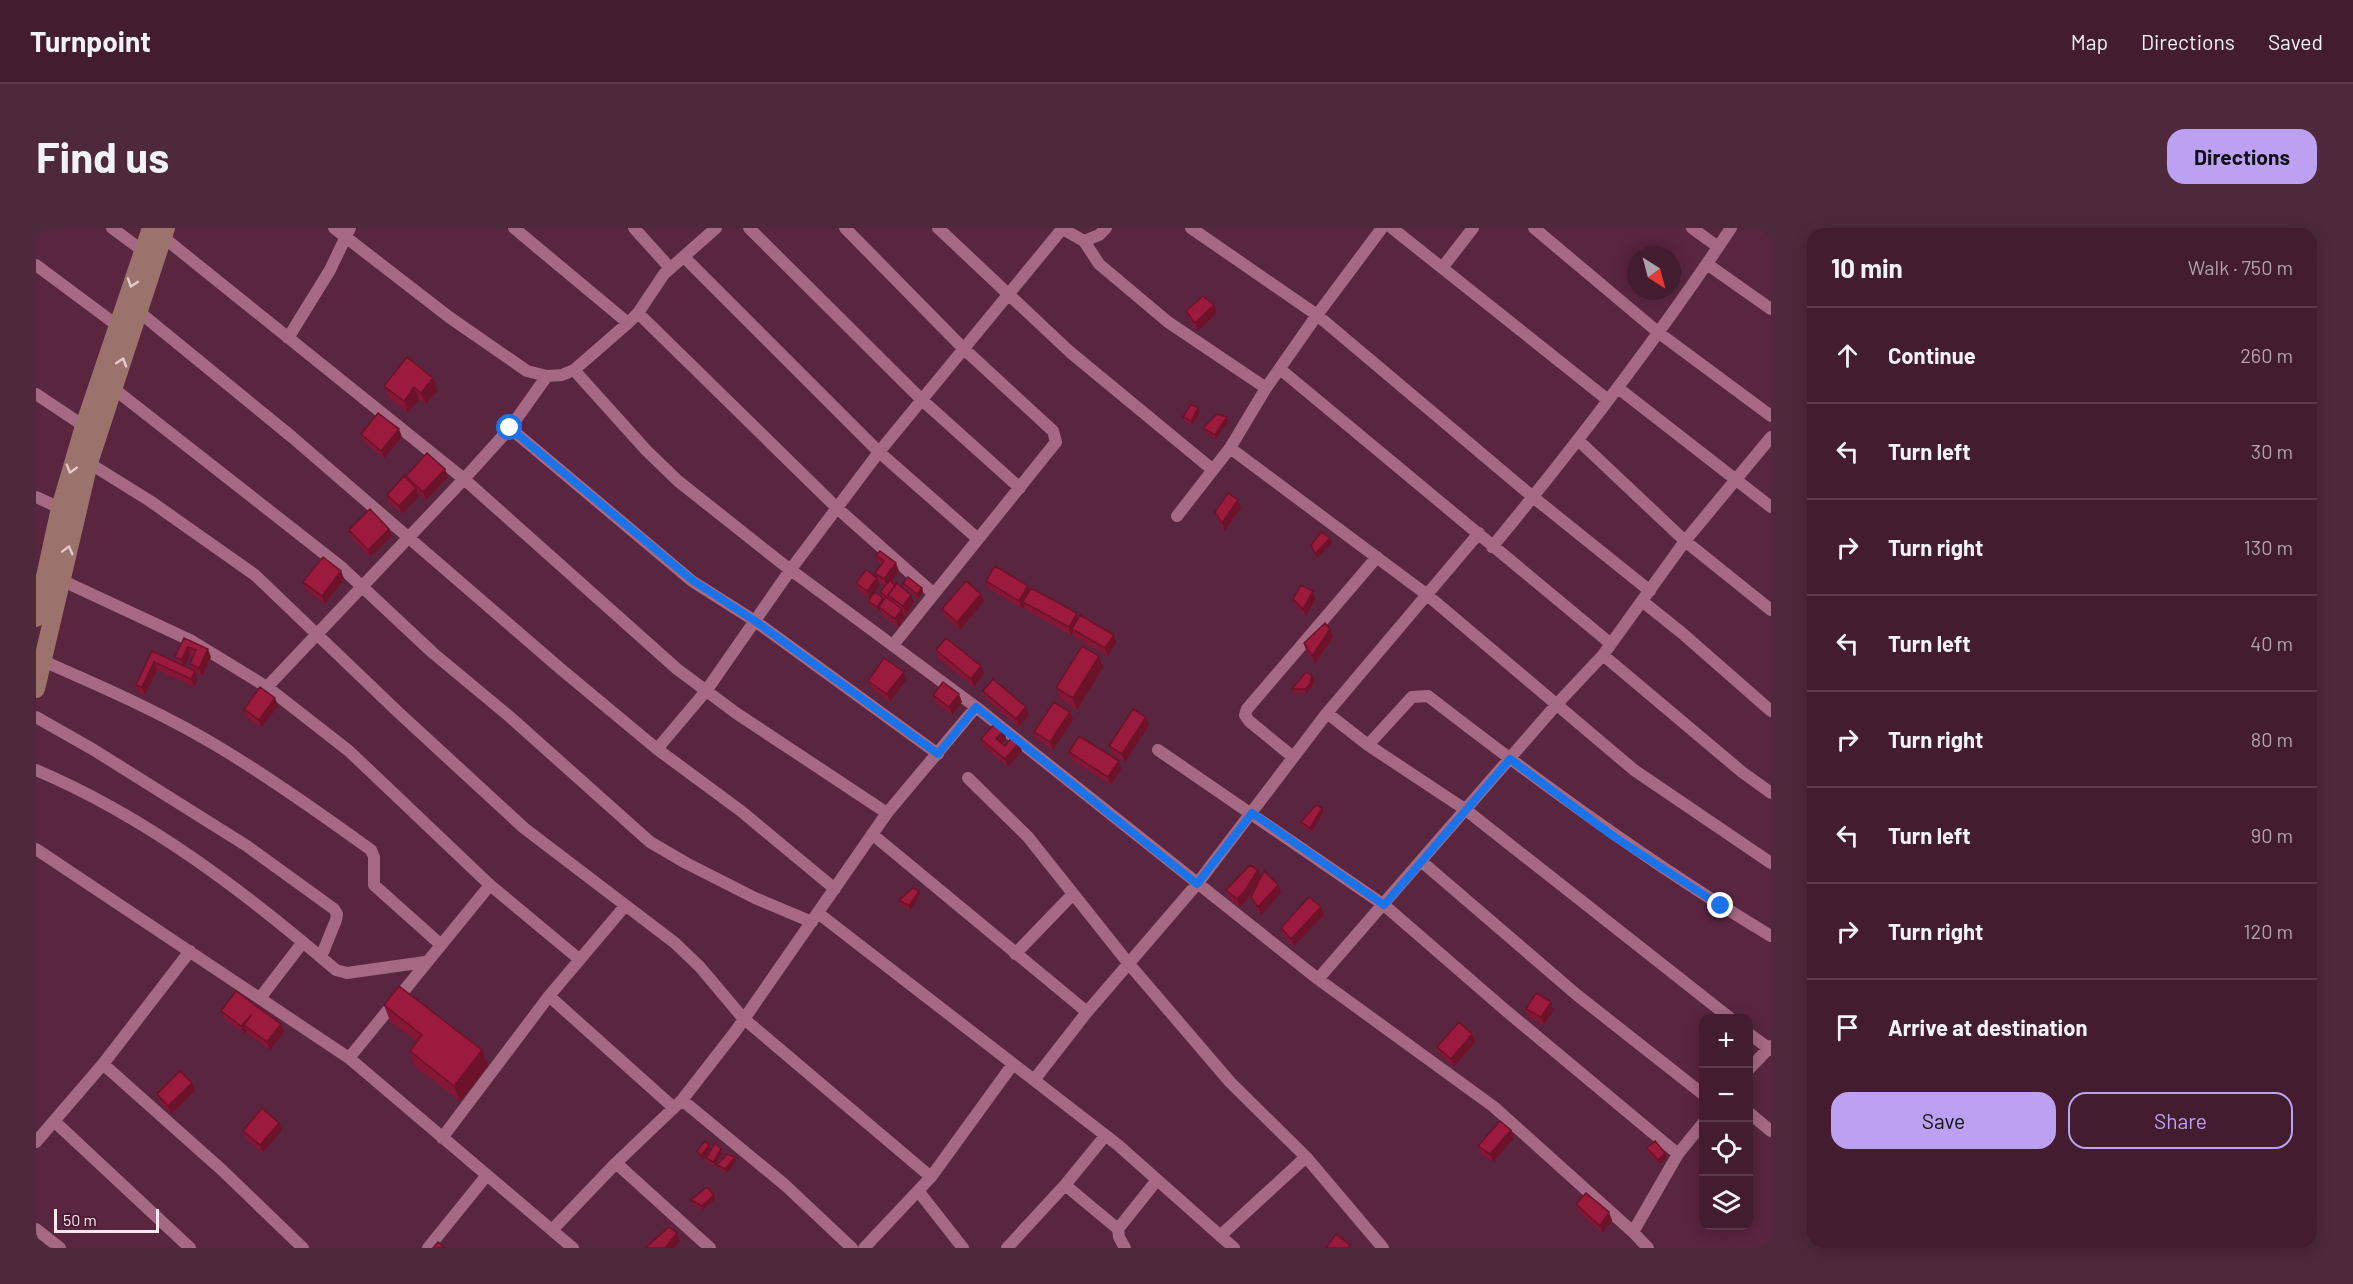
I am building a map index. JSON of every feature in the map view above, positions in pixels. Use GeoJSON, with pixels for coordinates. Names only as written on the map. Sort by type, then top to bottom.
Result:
{"type":"FeatureCollection","features":[{"type":"Feature","properties":{"kind":"main road"},"geometry":{"type":"LineString","coordinates":[[41,613],[61,580],[90,463],[118,326],[143,251],[160,231]]}},
{"type":"Feature","properties":{"kind":"main road"},"geometry":{"type":"LineString","coordinates":[[36,689],[43,661],[41,613],[60,508],[84,426],[107,384],[138,311],[160,231]]}},
{"type":"Feature","properties":{"kind":"street"},"geometry":{"type":"LineString","coordinates":[[112,228],[143,251]]}},
{"type":"Feature","properties":{"kind":"street"},"geometry":{"type":"LineString","coordinates":[[334,228],[348,232],[478,337],[527,371],[547,376],[562,375],[574,370],[628,323],[638,313],[664,274],[716,228]]}},
{"type":"Feature","properties":{"kind":"street"},"geometry":{"type":"LineString","coordinates":[[514,228],[628,323]]}},
{"type":"Feature","properties":{"kind":"street"},"geometry":{"type":"LineString","coordinates":[[634,228],[670,268]]}},
{"type":"Feature","properties":{"kind":"street"},"geometry":{"type":"LineString","coordinates":[[749,228],[922,400],[1020,488]]}},
{"type":"Feature","properties":{"kind":"street"},"geometry":{"type":"LineString","coordinates":[[845,228],[963,348],[1053,431],[1056,442],[893,645]]}},
{"type":"Feature","properties":{"kind":"street"},"geometry":{"type":"LineString","coordinates":[[938,228],[1070,352],[1213,470]]}},
{"type":"Feature","properties":{"kind":"street"},"geometry":{"type":"LineString","coordinates":[[657,748],[706,691],[791,569],[879,453],[1062,228],[1084,241],[1099,264],[1168,322],[1266,388]]}},
{"type":"Feature","properties":{"kind":"street"},"geometry":{"type":"LineString","coordinates":[[1084,241],[1106,228]]}},
{"type":"Feature","properties":{"kind":"street"},"geometry":{"type":"LineString","coordinates":[[1191,228],[1317,315],[1533,497],[1646,596],[1682,633],[1771,711]]}},
{"type":"Feature","properties":{"kind":"street"},"geometry":{"type":"LineString","coordinates":[[1177,516],[1230,447],[1266,388],[1382,228]]}},
{"type":"Feature","properties":{"kind":"street"},"geometry":{"type":"LineString","coordinates":[[1392,228],[1608,400]]}},
{"type":"Feature","properties":{"kind":"street"},"geometry":{"type":"LineString","coordinates":[[1442,268],[1473,228]]}},
{"type":"Feature","properties":{"kind":"street"},"geometry":{"type":"LineString","coordinates":[[1534,228],[1659,333],[1771,416]]}},
{"type":"Feature","properties":{"kind":"street"},"geometry":{"type":"LineString","coordinates":[[1692,228],[1718,247]]}},
{"type":"Feature","properties":{"kind":"street"},"geometry":{"type":"LineString","coordinates":[[1492,547],[1618,388],[1731,228]]}},
{"type":"Feature","properties":{"kind":"street"},"geometry":{"type":"LineString","coordinates":[[160,231],[288,338],[464,479],[677,669],[736,713],[887,813]]}},
{"type":"Feature","properties":{"kind":"street"},"geometry":{"type":"LineString","coordinates":[[288,338],[330,270],[348,232]]}},
{"type":"Feature","properties":{"kind":"street"},"geometry":{"type":"LineString","coordinates":[[684,257],[879,453],[978,539]]}},
{"type":"Feature","properties":{"kind":"street"},"geometry":{"type":"LineString","coordinates":[[1707,264],[1771,309]]}},
{"type":"Feature","properties":{"kind":"street"},"geometry":{"type":"LineString","coordinates":[[36,265],[118,326]]}},
{"type":"Feature","properties":{"kind":"street"},"geometry":{"type":"LineString","coordinates":[[138,311],[291,437],[657,748],[741,811],[835,889]]}},
{"type":"Feature","properties":{"kind":"street"},"geometry":{"type":"LineString","coordinates":[[638,313],[837,508],[934,594]]}},
{"type":"Feature","properties":{"kind":"street"},"geometry":{"type":"LineString","coordinates":[[1280,369],[1611,644]]}},
{"type":"Feature","properties":{"kind":"street"},"geometry":{"type":"LineString","coordinates":[[574,370],[646,450],[678,481],[791,569],[976,707],[1318,979],[1494,1107],[1648,1248]]}},
{"type":"Feature","properties":{"kind":"street"},"geometry":{"type":"LineString","coordinates":[[267,687],[510,428],[547,376]]}},
{"type":"Feature","properties":{"kind":"street"},"geometry":{"type":"LineString","coordinates":[[107,384],[362,586],[433,653],[510,717],[650,842],[686,864],[755,898],[815,918],[1034,1080],[1105,1136],[1234,1248]]}},
{"type":"Feature","properties":{"kind":"street"},"geometry":{"type":"LineString","coordinates":[[1618,388],[1771,507]]}},
{"type":"Feature","properties":{"kind":"street"},"geometry":{"type":"LineString","coordinates":[[36,394],[84,426]]}},
{"type":"Feature","properties":{"kind":"street"},"geometry":{"type":"LineString","coordinates":[[510,428],[692,580],[755,621],[938,754]]}},
{"type":"Feature","properties":{"kind":"street"},"geometry":{"type":"LineString","coordinates":[[1318,979],[1557,704],[1603,655],[1685,540],[1771,437]]}},
{"type":"Feature","properties":{"kind":"street"},"geometry":{"type":"LineString","coordinates":[[1578,441],[1685,540],[1771,610]]}},
{"type":"Feature","properties":{"kind":"street"},"geometry":{"type":"LineString","coordinates":[[1230,447],[1426,594],[1634,770],[1771,864]]}},
{"type":"Feature","properties":{"kind":"street"},"geometry":{"type":"LineString","coordinates":[[90,463],[150,501],[255,574],[398,712],[524,828],[675,943],[700,967],[743,1018],[931,1177]]}},
{"type":"Feature","properties":{"kind":"street"},"geometry":{"type":"LineString","coordinates":[[36,497],[60,508]]}},
{"type":"Feature","properties":{"kind":"street"},"geometry":{"type":"LineString","coordinates":[[1034,1080],[1087,1012],[1197,884],[1327,713],[1479,532]]}},
{"type":"Feature","properties":{"kind":"street"},"geometry":{"type":"LineString","coordinates":[[1293,757],[1249,721],[1245,715],[1247,709],[1377,557]]}},
{"type":"Feature","properties":{"kind":"street"},"geometry":{"type":"LineString","coordinates":[[61,580],[192,641],[267,687],[373,772],[490,885],[579,959]]}},
{"type":"Feature","properties":{"kind":"street"},"geometry":{"type":"LineString","coordinates":[[1603,655],[1742,772],[1771,793]]}},
{"type":"Feature","properties":{"kind":"street"},"geometry":{"type":"LineString","coordinates":[[43,661],[121,694],[226,751],[314,809],[370,850],[374,857],[374,885],[440,944]]}},
{"type":"Feature","properties":{"kind":"street"},"geometry":{"type":"LineString","coordinates":[[1368,745],[1412,697],[1428,696],[1613,836],[1771,936]]}},
{"type":"Feature","properties":{"kind":"street"},"geometry":{"type":"LineString","coordinates":[[552,1230],[616,1163],[678,1104],[815,918],[887,813],[976,707]]}},
{"type":"Feature","properties":{"kind":"street"},"geometry":{"type":"LineString","coordinates":[[1327,713],[1368,745],[1466,810],[1725,1014]]}},
{"type":"Feature","properties":{"kind":"street"},"geometry":{"type":"LineString","coordinates":[[36,717],[94,750],[247,846],[334,909],[337,914],[336,920],[321,957]]}},
{"type":"Feature","properties":{"kind":"street"},"geometry":{"type":"LineString","coordinates":[[1158,750],[1384,905],[1504,1009],[1678,1154]]}},
{"type":"Feature","properties":{"kind":"street"},"geometry":{"type":"LineString","coordinates":[[36,770],[72,785],[174,846],[230,884],[336,970],[347,974],[425,962]]}},
{"type":"Feature","properties":{"kind":"street"},"geometry":{"type":"LineString","coordinates":[[968,778],[1028,837],[1129,964],[1230,1082],[1306,1157],[1383,1248]]}},
{"type":"Feature","properties":{"kind":"street"},"geometry":{"type":"LineString","coordinates":[[872,834],[1087,1012]]}},
{"type":"Feature","properties":{"kind":"street"},"geometry":{"type":"LineString","coordinates":[[36,849],[349,1058],[573,1248]]}},
{"type":"Feature","properties":{"kind":"street"},"geometry":{"type":"LineString","coordinates":[[1421,861],[1577,995],[1699,1091]]}},
{"type":"Feature","properties":{"kind":"street"},"geometry":{"type":"LineString","coordinates":[[349,1058],[490,885]]}},
{"type":"Feature","properties":{"kind":"street"},"geometry":{"type":"LineString","coordinates":[[1015,954],[1073,894]]}},
{"type":"Feature","properties":{"kind":"street"},"geometry":{"type":"LineString","coordinates":[[442,1138],[549,996],[625,906]]}},
{"type":"Feature","properties":{"kind":"street"},"geometry":{"type":"LineString","coordinates":[[261,998],[303,942]]}},
{"type":"Feature","properties":{"kind":"street"},"geometry":{"type":"LineString","coordinates":[[36,1143],[103,1064],[190,951]]}},
{"type":"Feature","properties":{"kind":"street"},"geometry":{"type":"LineString","coordinates":[[549,996],[678,1104],[785,1185],[852,1248]]}},
{"type":"Feature","properties":{"kind":"street"},"geometry":{"type":"LineString","coordinates":[[1751,1068],[1770,1048],[1753,1036]]}},
{"type":"Feature","properties":{"kind":"street"},"geometry":{"type":"LineString","coordinates":[[103,1064],[222,1170],[303,1248]]}},
{"type":"Feature","properties":{"kind":"street"},"geometry":{"type":"LineString","coordinates":[[864,1248],[931,1177],[1012,1064]]}},
{"type":"Feature","properties":{"kind":"street"},"geometry":{"type":"LineString","coordinates":[[1753,1115],[1771,1131]]}},
{"type":"Feature","properties":{"kind":"street"},"geometry":{"type":"LineString","coordinates":[[54,1121],[190,1248]]}},
{"type":"Feature","properties":{"kind":"street"},"geometry":{"type":"LineString","coordinates":[[1633,1232],[1678,1154],[1699,1128]]}},
{"type":"Feature","properties":{"kind":"street"},"geometry":{"type":"LineString","coordinates":[[1007,1248],[1065,1185],[1105,1136]]}},
{"type":"Feature","properties":{"kind":"street"},"geometry":{"type":"LineString","coordinates":[[1220,1236],[1306,1157]]}},
{"type":"Feature","properties":{"kind":"street"},"geometry":{"type":"LineString","coordinates":[[616,1163],[710,1248]]}},
{"type":"Feature","properties":{"kind":"street"},"geometry":{"type":"LineString","coordinates":[[428,1248],[487,1175]]}},
{"type":"Feature","properties":{"kind":"street"},"geometry":{"type":"LineString","coordinates":[[1118,1229],[1157,1180]]}},
{"type":"Feature","properties":{"kind":"street"},"geometry":{"type":"LineString","coordinates":[[1065,1185],[1118,1229],[1119,1238],[1125,1248]]}},
{"type":"Feature","properties":{"kind":"street"},"geometry":{"type":"LineString","coordinates":[[919,1191],[963,1248]]}},
{"type":"Feature","properties":{"kind":"street"},"geometry":{"type":"LineString","coordinates":[[36,1229],[60,1248]]}},
{"type":"Feature","properties":{"kind":"building"},"geometry":{"type":"Polygon","coordinates":[[[1203,296],[1214,305],[1195,323],[1186,311],[1203,296]]]}},
{"type":"Feature","properties":{"kind":"building"},"geometry":{"type":"Polygon","coordinates":[[[407,357],[433,378],[421,393],[414,387],[404,401],[384,386],[407,357]]]}},
{"type":"Feature","properties":{"kind":"building"},"geometry":{"type":"Polygon","coordinates":[[[1191,404],[1198,408],[1191,421],[1183,417],[1191,404]]]}},
{"type":"Feature","properties":{"kind":"building"},"geometry":{"type":"Polygon","coordinates":[[[378,413],[399,429],[381,451],[361,434],[378,413]]]}},
{"type":"Feature","properties":{"kind":"building"},"geometry":{"type":"Polygon","coordinates":[[[1217,414],[1227,417],[1215,435],[1203,428],[1217,414]]]}},
{"type":"Feature","properties":{"kind":"building"},"geometry":{"type":"Polygon","coordinates":[[[427,453],[445,469],[423,492],[406,476],[427,453]]]}},
{"type":"Feature","properties":{"kind":"building"},"geometry":{"type":"Polygon","coordinates":[[[404,476],[416,488],[399,506],[387,495],[404,476]]]}},
{"type":"Feature","properties":{"kind":"building"},"geometry":{"type":"Polygon","coordinates":[[[1228,493],[1238,500],[1222,523],[1215,512],[1228,493]]]}},
{"type":"Feature","properties":{"kind":"building"},"geometry":{"type":"Polygon","coordinates":[[[370,509],[389,529],[368,550],[349,530],[370,509]]]}},
{"type":"Feature","properties":{"kind":"building"},"geometry":{"type":"Polygon","coordinates":[[[1321,532],[1330,538],[1315,554],[1311,545],[1321,532]]]}},
{"type":"Feature","properties":{"kind":"building"},"geometry":{"type":"Polygon","coordinates":[[[880,551],[896,563],[884,579],[875,573],[884,561],[876,555],[880,551]]]}},
{"type":"Feature","properties":{"kind":"building"},"geometry":{"type":"Polygon","coordinates":[[[323,557],[341,571],[322,596],[303,582],[323,557]]]}},
{"type":"Feature","properties":{"kind":"building"},"geometry":{"type":"Polygon","coordinates":[[[995,566],[1028,586],[1019,601],[986,581],[995,566]]]}},
{"type":"Feature","properties":{"kind":"building"},"geometry":{"type":"Polygon","coordinates":[[[866,570],[877,578],[867,591],[856,583],[866,570]]]}},
{"type":"Feature","properties":{"kind":"building"},"geometry":{"type":"Polygon","coordinates":[[[908,577],[922,588],[917,594],[903,583],[908,577]]]}},
{"type":"Feature","properties":{"kind":"building"},"geometry":{"type":"Polygon","coordinates":[[[890,580],[895,585],[887,597],[880,592],[890,580]]]}},
{"type":"Feature","properties":{"kind":"building"},"geometry":{"type":"Polygon","coordinates":[[[966,581],[981,594],[957,622],[942,609],[966,581]]]}},
{"type":"Feature","properties":{"kind":"building"},"geometry":{"type":"Polygon","coordinates":[[[897,583],[911,595],[903,606],[888,595],[897,583]]]}},
{"type":"Feature","properties":{"kind":"building"},"geometry":{"type":"Polygon","coordinates":[[[1301,585],[1313,591],[1303,609],[1293,599],[1301,585]]]}},
{"type":"Feature","properties":{"kind":"building"},"geometry":{"type":"Polygon","coordinates":[[[1031,588],[1077,613],[1069,627],[1023,602],[1031,588]]]}},
{"type":"Feature","properties":{"kind":"building"},"geometry":{"type":"Polygon","coordinates":[[[875,592],[883,598],[877,607],[868,601],[875,592]]]}},
{"type":"Feature","properties":{"kind":"building"},"geometry":{"type":"Polygon","coordinates":[[[886,597],[902,609],[895,619],[879,607],[886,597]]]}},
{"type":"Feature","properties":{"kind":"building"},"geometry":{"type":"Polygon","coordinates":[[[1080,615],[1114,635],[1105,648],[1072,629],[1080,615]]]}},
{"type":"Feature","properties":{"kind":"building"},"geometry":{"type":"Polygon","coordinates":[[[1325,623],[1330,629],[1312,656],[1304,643],[1325,623]]]}},
{"type":"Feature","properties":{"kind":"building"},"geometry":{"type":"Polygon","coordinates":[[[184,638],[208,649],[199,668],[190,664],[196,650],[188,647],[181,660],[175,657],[184,638]]]}},
{"type":"Feature","properties":{"kind":"building"},"geometry":{"type":"Polygon","coordinates":[[[946,638],[981,666],[971,679],[936,650],[946,638]]]}},
{"type":"Feature","properties":{"kind":"building"},"geometry":{"type":"Polygon","coordinates":[[[1082,646],[1099,656],[1073,698],[1056,688],[1082,646]]]}},
{"type":"Feature","properties":{"kind":"building"},"geometry":{"type":"Polygon","coordinates":[[[152,651],[195,671],[191,679],[154,662],[142,687],[136,685],[152,651]]]}},
{"type":"Feature","properties":{"kind":"building"},"geometry":{"type":"Polygon","coordinates":[[[884,658],[904,672],[887,694],[868,681],[884,658]]]}},
{"type":"Feature","properties":{"kind":"building"},"geometry":{"type":"Polygon","coordinates":[[[1306,672],[1312,676],[1310,684],[1305,689],[1292,689],[1306,672]]]}},
{"type":"Feature","properties":{"kind":"building"},"geometry":{"type":"Polygon","coordinates":[[[993,679],[1026,707],[1016,719],[983,691],[993,679]]]}},
{"type":"Feature","properties":{"kind":"building"},"geometry":{"type":"Polygon","coordinates":[[[943,682],[959,694],[949,707],[933,695],[943,682]]]}},
{"type":"Feature","properties":{"kind":"building"},"geometry":{"type":"Polygon","coordinates":[[[260,687],[275,698],[259,720],[244,709],[260,687]]]}},
{"type":"Feature","properties":{"kind":"building"},"geometry":{"type":"Polygon","coordinates":[[[1054,702],[1070,712],[1050,742],[1034,732],[1054,702]]]}},
{"type":"Feature","properties":{"kind":"building"},"geometry":{"type":"Polygon","coordinates":[[[1133,709],[1146,717],[1122,754],[1109,746],[1133,709]]]}},
{"type":"Feature","properties":{"kind":"building"},"geometry":{"type":"Polygon","coordinates":[[[995,723],[1004,730],[996,739],[1005,746],[1012,737],[1019,743],[1005,759],[981,739],[995,723]]]}},
{"type":"Feature","properties":{"kind":"building"},"geometry":{"type":"Polygon","coordinates":[[[1079,736],[1119,761],[1108,777],[1069,752],[1079,736]]]}},
{"type":"Feature","properties":{"kind":"building"},"geometry":{"type":"Polygon","coordinates":[[[1316,805],[1322,808],[1310,828],[1301,822],[1316,805]]]}},
{"type":"Feature","properties":{"kind":"building"},"geometry":{"type":"Polygon","coordinates":[[[1250,865],[1258,870],[1237,899],[1226,890],[1250,865]]]}},
{"type":"Feature","properties":{"kind":"building"},"geometry":{"type":"Polygon","coordinates":[[[1264,871],[1278,885],[1258,907],[1251,897],[1264,871]]]}},
{"type":"Feature","properties":{"kind":"building"},"geometry":{"type":"Polygon","coordinates":[[[913,888],[919,891],[909,906],[899,900],[913,888]]]}},
{"type":"Feature","properties":{"kind":"building"},"geometry":{"type":"Polygon","coordinates":[[[1309,897],[1321,907],[1291,939],[1281,928],[1309,897]]]}},
{"type":"Feature","properties":{"kind":"building"},"geometry":{"type":"Polygon","coordinates":[[[399,986],[482,1050],[454,1086],[410,1051],[422,1035],[384,1005],[399,986]]]}},
{"type":"Feature","properties":{"kind":"building"},"geometry":{"type":"Polygon","coordinates":[[[236,991],[281,1024],[267,1042],[244,1025],[252,1014],[241,1026],[221,1011],[236,991]]]}},
{"type":"Feature","properties":{"kind":"building"},"geometry":{"type":"Polygon","coordinates":[[[1536,993],[1551,1002],[1541,1017],[1526,1009],[1536,993]]]}},
{"type":"Feature","properties":{"kind":"building"},"geometry":{"type":"Polygon","coordinates":[[[1459,1022],[1472,1034],[1451,1059],[1437,1047],[1459,1022]]]}},
{"type":"Feature","properties":{"kind":"building"},"geometry":{"type":"Polygon","coordinates":[[[180,1071],[192,1083],[168,1106],[157,1094],[180,1071]]]}},
{"type":"Feature","properties":{"kind":"building"},"geometry":{"type":"Polygon","coordinates":[[[262,1108],[279,1123],[260,1145],[243,1131],[262,1108]]]}},
{"type":"Feature","properties":{"kind":"building"},"geometry":{"type":"Polygon","coordinates":[[[1500,1121],[1511,1130],[1490,1154],[1478,1146],[1500,1121]]]}},
{"type":"Feature","properties":{"kind":"building"},"geometry":{"type":"Polygon","coordinates":[[[705,1141],[709,1145],[701,1156],[697,1151],[705,1141]]]}},
{"type":"Feature","properties":{"kind":"building"},"geometry":{"type":"Polygon","coordinates":[[[1655,1141],[1665,1153],[1658,1160],[1647,1148],[1655,1141]]]}},
{"type":"Feature","properties":{"kind":"building"},"geometry":{"type":"Polygon","coordinates":[[[715,1143],[721,1149],[713,1162],[706,1158],[715,1143]]]}},
{"type":"Feature","properties":{"kind":"building"},"geometry":{"type":"Polygon","coordinates":[[[727,1154],[735,1157],[725,1169],[717,1165],[727,1154]]]}},
{"type":"Feature","properties":{"kind":"building"},"geometry":{"type":"Polygon","coordinates":[[[707,1187],[714,1195],[702,1206],[691,1200],[707,1187]]]}},
{"type":"Feature","properties":{"kind":"building"},"geometry":{"type":"Polygon","coordinates":[[[1586,1193],[1609,1212],[1600,1226],[1576,1204],[1586,1193]]]}},
{"type":"Feature","properties":{"kind":"building"},"geometry":{"type":"Polygon","coordinates":[[[669,1227],[677,1233],[665,1248],[645,1248],[669,1227]]]}},
{"type":"Feature","properties":{"kind":"building"},"geometry":{"type":"Polygon","coordinates":[[[1336,1234],[1350,1245],[1348,1248],[1326,1248],[1336,1234]]]}},
{"type":"Feature","properties":{"kind":"building"},"geometry":{"type":"Polygon","coordinates":[[[438,1242],[445,1248],[433,1248],[438,1242]]]}},
{"type":"Feature","properties":{"kind":"route"},"geometry":{"type":"LineString","coordinates":[[510,428],[692,580],[755,621],[938,754],[976,707],[1197,884],[1252,813],[1384,905],[1510,759],[1613,836],[1721,906]]}}]}
